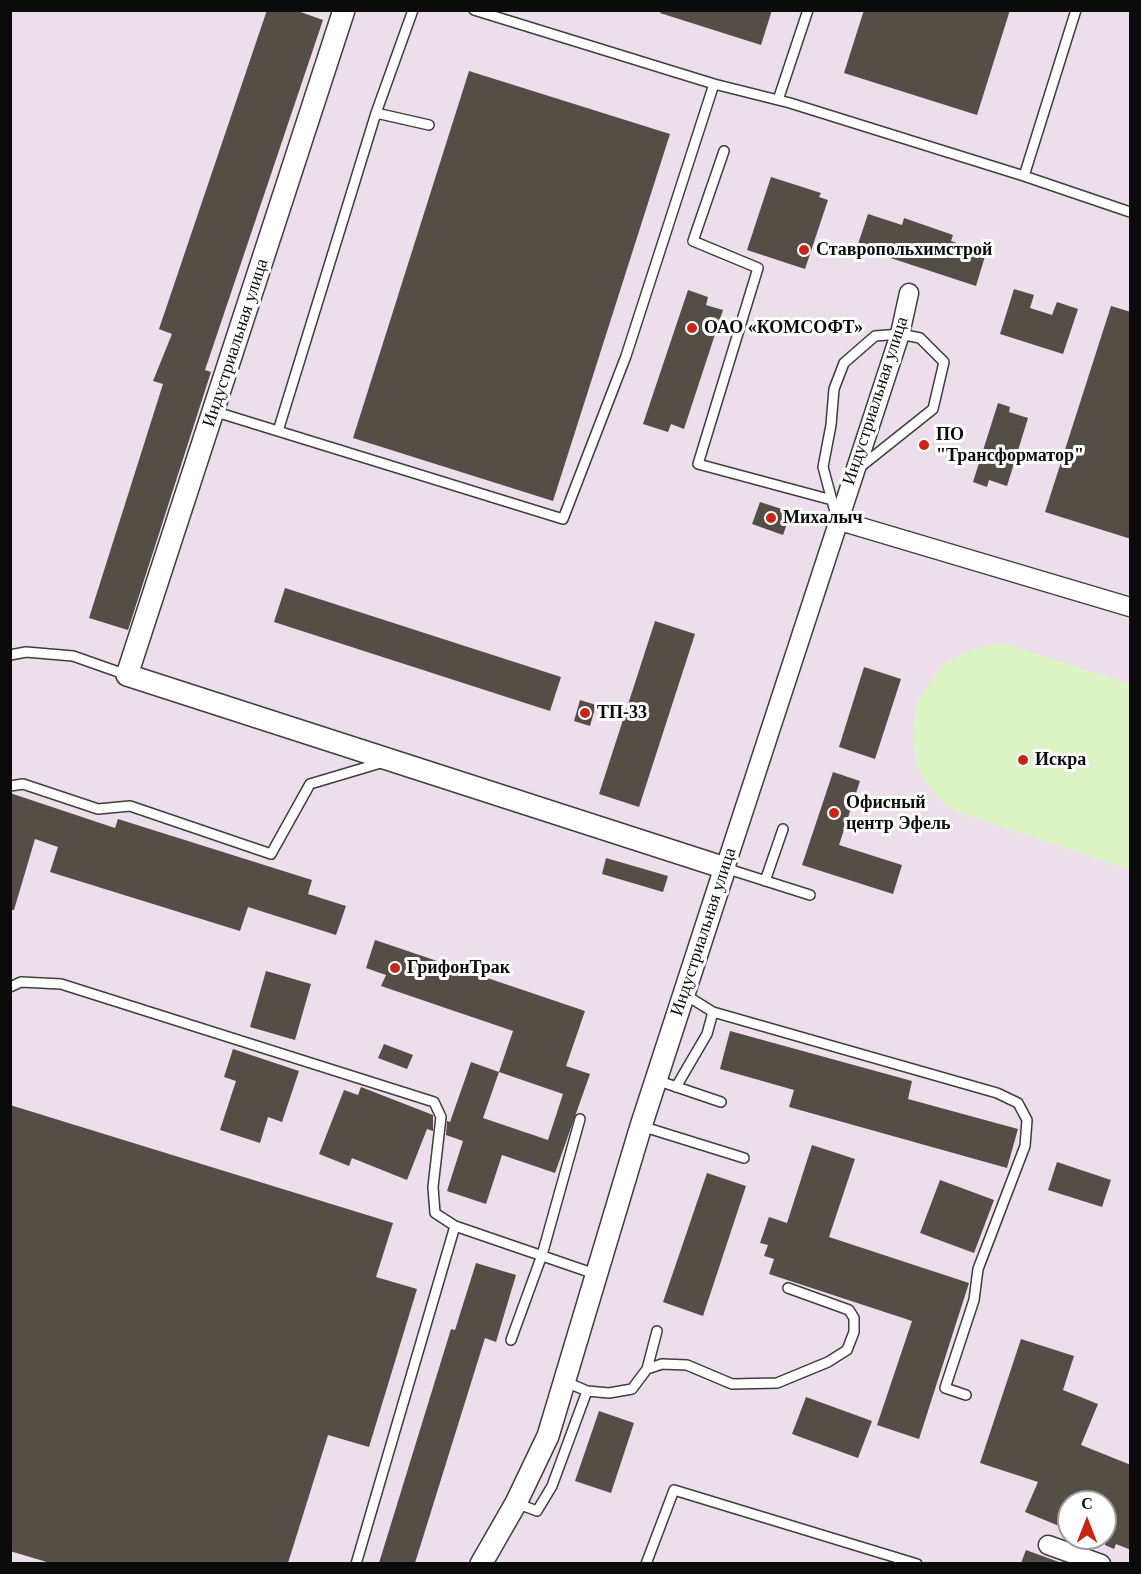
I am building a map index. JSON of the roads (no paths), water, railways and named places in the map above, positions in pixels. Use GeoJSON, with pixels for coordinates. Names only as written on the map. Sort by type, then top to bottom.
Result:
{"type":"FeatureCollection","features":[{"type":"Feature","properties":{"kind":"street","name":"Индустриальная улица"},"geometry":{"type":"LineString","coordinates":[[127,675],[344,10]]}},
{"type":"Feature","properties":{"kind":"street","name":"Индустриальная улица"},"geometry":{"type":"LineString","coordinates":[[481,1563],[516,1503],[548,1436],[641,1126],[666,1084],[684,994],[837,520],[900,334],[909,293]]}},
{"type":"Feature","properties":{"kind":"street"},"geometry":{"type":"LineString","coordinates":[[837,520],[1131,607]]}},
{"type":"Feature","properties":{"kind":"street"},"geometry":{"type":"LineString","coordinates":[[127,675],[725,868]]}},
{"type":"Feature","properties":{"kind":"street"},"geometry":{"type":"LineString","coordinates":[[1048,1545],[1101,1563]]}},
{"type":"Feature","properties":{"kind":"lane"},"geometry":{"type":"LineString","coordinates":[[278,431],[376,113],[413,10]]}},
{"type":"Feature","properties":{"kind":"lane"},"geometry":{"type":"LineString","coordinates":[[474,10],[714,84],[778,100],[1024,176],[1131,212]]}},
{"type":"Feature","properties":{"kind":"lane"},"geometry":{"type":"LineString","coordinates":[[778,100],[808,10]]}},
{"type":"Feature","properties":{"kind":"lane"},"geometry":{"type":"LineString","coordinates":[[1024,176],[1076,10]]}},
{"type":"Feature","properties":{"kind":"lane"},"geometry":{"type":"LineString","coordinates":[[213,411],[563,519],[626,356],[714,84]]}},
{"type":"Feature","properties":{"kind":"lane"},"geometry":{"type":"LineString","coordinates":[[376,113],[429,125]]}},
{"type":"Feature","properties":{"kind":"lane"},"geometry":{"type":"LineString","coordinates":[[724,151],[693,241],[758,268],[698,464],[832,500]]}},
{"type":"Feature","properties":{"kind":"lane"},"geometry":{"type":"LineString","coordinates":[[837,520],[823,467],[831,425],[834,389],[844,363],[875,336],[900,334],[920,338],[944,362],[933,409],[854,471]]}},
{"type":"Feature","properties":{"kind":"lane"},"geometry":{"type":"LineString","coordinates":[[10,655],[26,652],[73,656],[127,675]]}},
{"type":"Feature","properties":{"kind":"lane"},"geometry":{"type":"LineString","coordinates":[[10,786],[23,784],[98,809],[130,806],[271,854],[310,784],[391,760]]}},
{"type":"Feature","properties":{"kind":"lane"},"geometry":{"type":"LineString","coordinates":[[765,881],[783,829]]}},
{"type":"Feature","properties":{"kind":"lane"},"geometry":{"type":"LineString","coordinates":[[725,868],[810,895]]}},
{"type":"Feature","properties":{"kind":"lane"},"geometry":{"type":"LineString","coordinates":[[10,987],[21,982],[61,984],[434,1102],[441,1117],[433,1187],[435,1213],[455,1226],[598,1275]]}},
{"type":"Feature","properties":{"kind":"lane"},"geometry":{"type":"LineString","coordinates":[[684,994],[713,1012],[997,1093],[1018,1103],[1027,1120],[1025,1146],[978,1269],[974,1300],[945,1388],[966,1395]]}},
{"type":"Feature","properties":{"kind":"lane"},"geometry":{"type":"LineString","coordinates":[[713,1012],[707,1034],[666,1084],[721,1102]]}},
{"type":"Feature","properties":{"kind":"lane"},"geometry":{"type":"LineString","coordinates":[[511,1340],[542,1255],[580,1119]]}},
{"type":"Feature","properties":{"kind":"lane"},"geometry":{"type":"LineString","coordinates":[[641,1126],[744,1158]]}},
{"type":"Feature","properties":{"kind":"lane"},"geometry":{"type":"LineString","coordinates":[[356,1563],[455,1226]]}},
{"type":"Feature","properties":{"kind":"lane"},"geometry":{"type":"LineString","coordinates":[[646,1369],[662,1364],[687,1365],[732,1384],[777,1383],[828,1362],[847,1350],[854,1332],[854,1318],[849,1310],[788,1288]]}},
{"type":"Feature","properties":{"kind":"lane"},"geometry":{"type":"LineString","coordinates":[[566,1382],[587,1391],[609,1393],[632,1389],[646,1369],[657,1331]]}},
{"type":"Feature","properties":{"kind":"lane"},"geometry":{"type":"LineString","coordinates":[[516,1503],[537,1511],[552,1486],[587,1391]]}},
{"type":"Feature","properties":{"kind":"lane"},"geometry":{"type":"LineString","coordinates":[[646,1563],[674,1490],[917,1563]]}},
{"type":"Feature","properties":{"kind":"place","name":"Ставропольхимстрой"},"geometry":{"type":"Point","coordinates":[804,250]}},
{"type":"Feature","properties":{"kind":"place","name":"ОАО «КОМСОФТ»"},"geometry":{"type":"Point","coordinates":[692,328]}},
{"type":"Feature","properties":{"kind":"place","name":"ПО \"Трансформатор\""},"geometry":{"type":"Point","coordinates":[924,445]}},
{"type":"Feature","properties":{"kind":"place","name":"Михалыч"},"geometry":{"type":"Point","coordinates":[771,518]}},
{"type":"Feature","properties":{"kind":"place","name":"ТП-33"},"geometry":{"type":"Point","coordinates":[585,713]}},
{"type":"Feature","properties":{"kind":"place","name":"Искра"},"geometry":{"type":"Point","coordinates":[1023,760]}},
{"type":"Feature","properties":{"kind":"place","name":"Офисный центр Эфель"},"geometry":{"type":"Point","coordinates":[834,813]}},
{"type":"Feature","properties":{"kind":"place","name":"ГрифонТрак"},"geometry":{"type":"Point","coordinates":[395,968]}}]}
